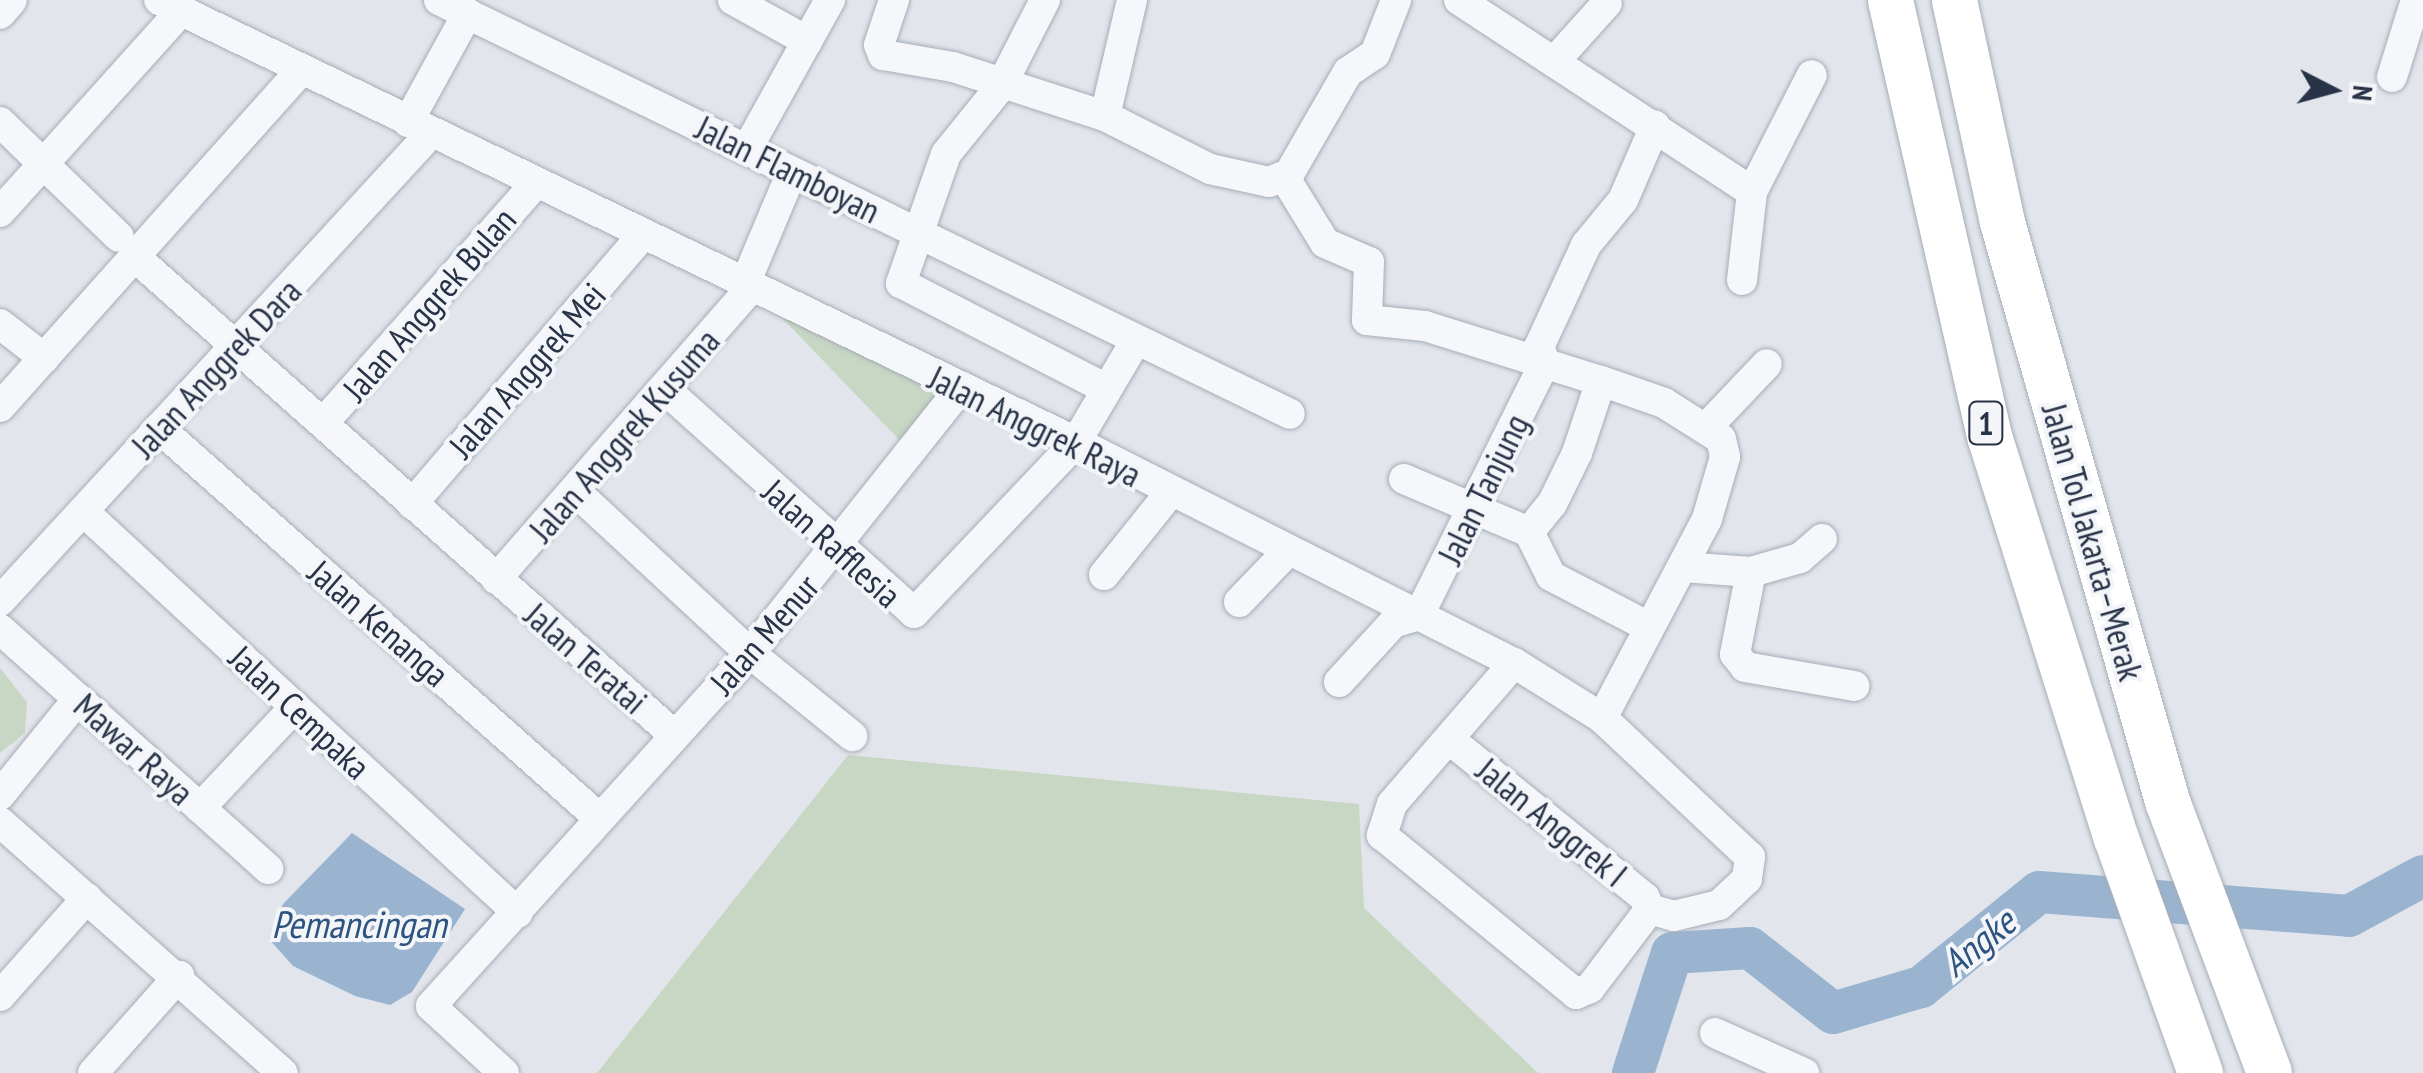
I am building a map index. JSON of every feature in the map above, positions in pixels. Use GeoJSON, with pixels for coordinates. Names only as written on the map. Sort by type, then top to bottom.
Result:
{"type":"FeatureCollection","features":[{"type":"Feature","properties":{"kind":"highway","name":"Jalan Tol Jakarta–Merak"},"geometry":{"type":"LineString","coordinates":[[1890,0],[1990,439],[2116,838],[2200,1073]]}},
{"type":"Feature","properties":{"kind":"highway","name":"Jalan Tol Jakarta–Merak"},"geometry":{"type":"LineString","coordinates":[[1954,0],[2002,222],[2167,801],[2269,1073]]}},
{"type":"Feature","properties":{"kind":"street"},"geometry":{"type":"LineString","coordinates":[[0,14],[12,0]]}},
{"type":"Feature","properties":{"kind":"street","name":"Jalan Flamboyan"},"geometry":{"type":"LineString","coordinates":[[439,0],[791,174],[918,230],[1135,342],[1290,414]]}},
{"type":"Feature","properties":{"kind":"street"},"geometry":{"type":"LineString","coordinates":[[733,0],[806,41]]}},
{"type":"Feature","properties":{"kind":"street"},"geometry":{"type":"LineString","coordinates":[[746,150],[830,0]]}},
{"type":"Feature","properties":{"kind":"street"},"geometry":{"type":"LineString","coordinates":[[894,0],[879,45],[882,55],[953,67],[1001,86],[1105,116],[1210,169],[1268,182],[1286,178],[1348,72],[1375,54],[1396,0]]}},
{"type":"Feature","properties":{"kind":"street"},"geometry":{"type":"LineString","coordinates":[[1045,0],[1001,86],[946,154],[901,283],[1106,389]]}},
{"type":"Feature","properties":{"kind":"street"},"geometry":{"type":"LineString","coordinates":[[1105,116],[1132,0]]}},
{"type":"Feature","properties":{"kind":"street"},"geometry":{"type":"LineString","coordinates":[[1459,0],[1752,192]]}},
{"type":"Feature","properties":{"kind":"street"},"geometry":{"type":"LineString","coordinates":[[2392,77],[2416,0]]}},
{"type":"Feature","properties":{"kind":"street"},"geometry":{"type":"LineString","coordinates":[[1554,62],[1607,3]]}},
{"type":"Feature","properties":{"kind":"street"},"geometry":{"type":"LineString","coordinates":[[0,212],[46,162],[170,6]]}},
{"type":"Feature","properties":{"kind":"street","name":"Jalan Anggrek Raya"},"geometry":{"type":"LineString","coordinates":[[170,6],[747,288],[1076,442],[1170,493],[1514,663],[1602,718],[1750,857],[1747,878],[1719,905],[1674,916],[1650,909]]}},
{"type":"Feature","properties":{"kind":"street","name":"Jalan Anggrek Dara"},"geometry":{"type":"LineString","coordinates":[[0,601],[237,346],[420,128],[468,13]]}},
{"type":"Feature","properties":{"kind":"street"},"geometry":{"type":"LineString","coordinates":[[0,407],[44,358],[127,246],[300,70]]}},
{"type":"Feature","properties":{"kind":"street"},"geometry":{"type":"LineString","coordinates":[[1742,280],[1752,192],[1812,75]]}},
{"type":"Feature","properties":{"kind":"street","name":"Jalan Teratai"},"geometry":{"type":"LineString","coordinates":[[0,122],[46,162],[127,246],[496,580],[673,734],[518,914],[435,1001]]}},
{"type":"Feature","properties":{"kind":"street","name":"Jalan Tanjung"},"geometry":{"type":"LineString","coordinates":[[1419,614],[1476,508],[1545,362],[1539,347],[1586,245],[1624,200],[1655,126]]}},
{"type":"Feature","properties":{"kind":"street","name":"Jalan Anggrek Kusuma"},"geometry":{"type":"LineString","coordinates":[[496,580],[667,391],[747,288],[791,174]]}},
{"type":"Feature","properties":{"kind":"street"},"geometry":{"type":"LineString","coordinates":[[1286,178],[1325,243],[1371,265],[1366,320],[1425,326],[1545,362],[1664,403],[1721,439],[1725,457],[1707,519],[1647,626],[1620,692],[1602,718]]}},
{"type":"Feature","properties":{"kind":"street","name":"Jalan Anggrek Bulan"},"geometry":{"type":"LineString","coordinates":[[323,424],[535,184]]}},
{"type":"Feature","properties":{"kind":"street","name":"Jalan Anggrek Mei"},"geometry":{"type":"LineString","coordinates":[[412,504],[642,236]]}},
{"type":"Feature","properties":{"kind":"street"},"geometry":{"type":"LineString","coordinates":[[0,324],[44,358]]}},
{"type":"Feature","properties":{"kind":"street"},"geometry":{"type":"LineString","coordinates":[[1076,442],[1135,342]]}},
{"type":"Feature","properties":{"kind":"street"},"geometry":{"type":"LineString","coordinates":[[1706,428],[1767,364]]}},
{"type":"Feature","properties":{"kind":"street"},"geometry":{"type":"LineString","coordinates":[[1529,532],[1552,504],[1577,454],[1601,381]]}},
{"type":"Feature","properties":{"kind":"street","name":"Jalan Menur"},"geometry":{"type":"LineString","coordinates":[[673,734],[750,653],[826,564],[832,546],[960,389]]}},
{"type":"Feature","properties":{"kind":"street","name":"Jalan Rafflesia"},"geometry":{"type":"LineString","coordinates":[[667,391],[906,612],[916,612],[1076,442]]}},
{"type":"Feature","properties":{"kind":"street","name":"Jalan Kenanga"},"geometry":{"type":"LineString","coordinates":[[159,428],[599,818]]}},
{"type":"Feature","properties":{"kind":"street"},"geometry":{"type":"LineString","coordinates":[[1404,479],[1529,532],[1551,576],[1647,626]]}},
{"type":"Feature","properties":{"kind":"street"},"geometry":{"type":"LineString","coordinates":[[576,492],[750,653],[852,736]]}},
{"type":"Feature","properties":{"kind":"street"},"geometry":{"type":"LineString","coordinates":[[1104,575],[1170,493]]}},
{"type":"Feature","properties":{"kind":"street","name":"Jalan Cempaka"},"geometry":{"type":"LineString","coordinates":[[83,511],[518,914]]}},
{"type":"Feature","properties":{"kind":"street"},"geometry":{"type":"LineString","coordinates":[[1682,568],[1751,572],[1800,558],[1822,539]]}},
{"type":"Feature","properties":{"kind":"street"},"geometry":{"type":"LineString","coordinates":[[1238,602],[1287,552]]}},
{"type":"Feature","properties":{"kind":"street"},"geometry":{"type":"LineString","coordinates":[[1751,572],[1735,654],[1745,667],[1854,686]]}},
{"type":"Feature","properties":{"kind":"street"},"geometry":{"type":"LineString","coordinates":[[1339,682],[1393,623],[1419,614]]}},
{"type":"Feature","properties":{"kind":"street","name":"Mawar Raya"},"geometry":{"type":"LineString","coordinates":[[0,629],[268,869]]}},
{"type":"Feature","properties":{"kind":"street"},"geometry":{"type":"LineString","coordinates":[[1514,663],[1385,814],[1380,830],[1391,847],[1576,994],[1590,988],[1650,909]]}},
{"type":"Feature","properties":{"kind":"street"},"geometry":{"type":"LineString","coordinates":[[0,796],[78,699]]}},
{"type":"Feature","properties":{"kind":"street"},"geometry":{"type":"LineString","coordinates":[[200,808],[295,707]]}},
{"type":"Feature","properties":{"kind":"street","name":"Jalan Anggrek I"},"geometry":{"type":"LineString","coordinates":[[1449,739],[1650,909]]}},
{"type":"Feature","properties":{"kind":"street"},"geometry":{"type":"LineString","coordinates":[[0,822],[179,976],[282,1073]]}},
{"type":"Feature","properties":{"kind":"street"},"geometry":{"type":"LineString","coordinates":[[0,996],[86,898]]}},
{"type":"Feature","properties":{"kind":"street"},"geometry":{"type":"LineString","coordinates":[[93,1073],[179,976]]}},
{"type":"Feature","properties":{"kind":"street"},"geometry":{"type":"LineString","coordinates":[[435,1001],[504,1073]]}},
{"type":"Feature","properties":{"kind":"street"},"geometry":{"type":"LineString","coordinates":[[435,1001],[518,1073]]}},
{"type":"Feature","properties":{"kind":"street"},"geometry":{"type":"LineString","coordinates":[[1716,1033],[1804,1073]]}},
{"type":"Feature","properties":{"kind":"green space"},"geometry":{"type":"Polygon","coordinates":[[[760,295],[956,392],[908,449],[760,295]]]}},
{"type":"Feature","properties":{"kind":"green space"},"geometry":{"type":"Polygon","coordinates":[[[0,668],[27,702],[25,733],[0,753],[0,668]]]}},
{"type":"Feature","properties":{"kind":"green space"},"geometry":{"type":"Polygon","coordinates":[[[848,755],[1359,804],[1364,908],[1538,1073],[597,1073],[848,755]]]}},
{"type":"Feature","properties":{"kind":"water","name":"Pemancingan"},"geometry":{"type":"Polygon","coordinates":[[[352,833],[465,909],[412,992],[390,1005],[355,996],[293,966],[269,939],[283,904],[352,833]]]}},
{"type":"Feature","properties":{"kind":"waterway","name":"Angke"},"geometry":{"type":"LineString","coordinates":[[1633,1073],[1672,953],[1750,948],[1833,1013],[1921,987],[2039,892],[2349,916],[2423,876]]}}]}
